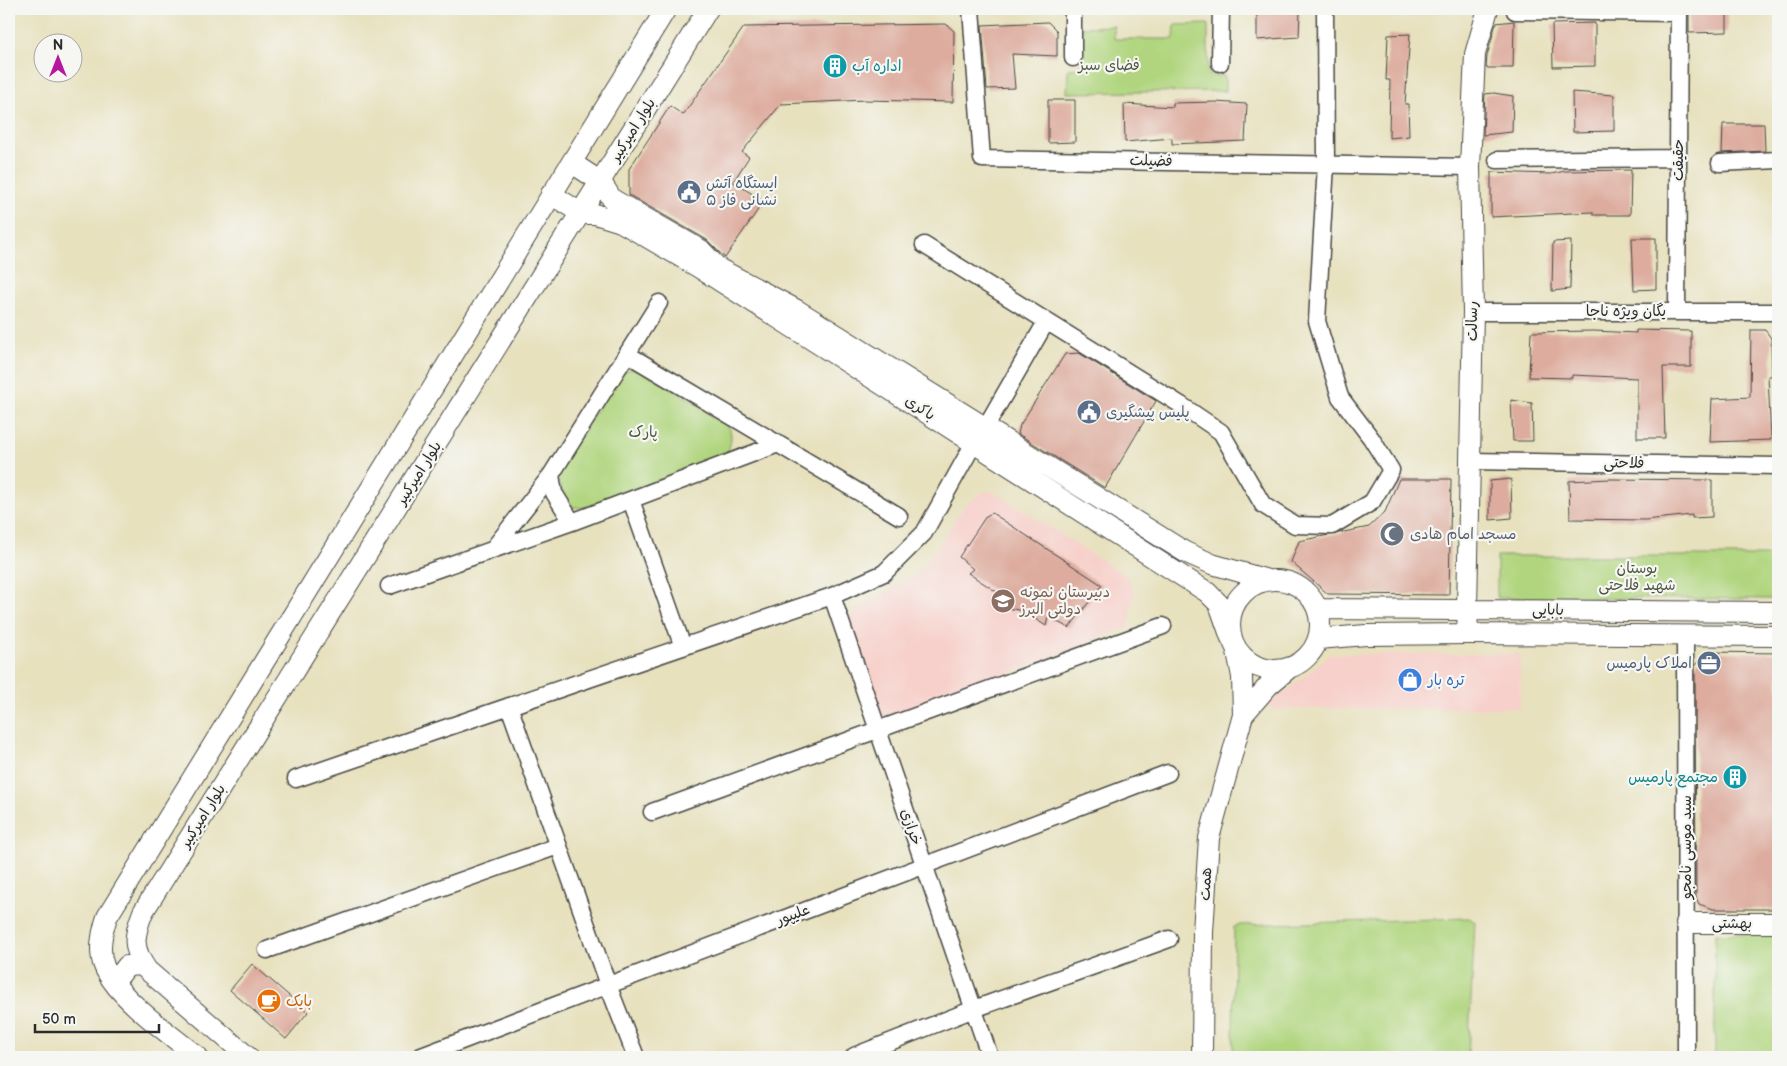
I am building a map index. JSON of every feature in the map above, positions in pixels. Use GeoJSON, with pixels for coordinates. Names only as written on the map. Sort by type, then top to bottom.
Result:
{"type":"FeatureCollection","features":[{"type":"Feature","properties":{"kind":"street","name":"بلوار امیرکبیر"},"geometry":{"type":"LineString","coordinates":[[117,987],[103,965],[102,933],[107,916],[666,9]]}},
{"type":"Feature","properties":{"kind":"street","name":"بلوار امیرکبیر"},"geometry":{"type":"LineString","coordinates":[[143,965],[138,956],[135,940],[143,912],[582,214],[708,9]]}},
{"type":"Feature","properties":{"kind":"street","name":"فضیلت"},"geometry":{"type":"LineString","coordinates":[[972,9],[982,159],[1470,167]]}},
{"type":"Feature","properties":{"kind":"street"},"geometry":{"type":"LineString","coordinates":[[1073,9],[1073,58]]}},
{"type":"Feature","properties":{"kind":"street"},"geometry":{"type":"LineString","coordinates":[[1220,63],[1221,9]]}},
{"type":"Feature","properties":{"kind":"street"},"geometry":{"type":"LineString","coordinates":[[924,245],[1181,405],[1221,432],[1263,506],[1295,525],[1332,526],[1372,502],[1391,470],[1371,438],[1340,397],[1317,321],[1326,164],[1325,9]]}},
{"type":"Feature","properties":{"kind":"street","name":"رسالت"},"geometry":{"type":"LineString","coordinates":[[1468,634],[1473,312],[1470,167],[1475,54],[1488,9]]}},
{"type":"Feature","properties":{"kind":"street"},"geometry":{"type":"LineString","coordinates":[[1515,11],[1679,11]]}},
{"type":"Feature","properties":{"kind":"street","name":"حقیقت"},"geometry":{"type":"LineString","coordinates":[[1678,311],[1679,11]]}},
{"type":"Feature","properties":{"kind":"street"},"geometry":{"type":"LineString","coordinates":[[1497,160],[1678,158]]}},
{"type":"Feature","properties":{"kind":"street"},"geometry":{"type":"LineString","coordinates":[[1720,163],[1778,160]]}},
{"type":"Feature","properties":{"kind":"street","name":"باکری"},"geometry":{"type":"LineString","coordinates":[[572,163],[601,182],[612,199],[701,250],[718,268],[797,310],[1207,592],[1219,604],[1234,644]]}},
{"type":"Feature","properties":{"kind":"street"},"geometry":{"type":"LineString","coordinates":[[551,194],[582,214]]}},
{"type":"Feature","properties":{"kind":"street","name":"باکری"},"geometry":{"type":"LineString","coordinates":[[582,214],[595,214],[620,222],[980,436],[1185,552],[1212,564],[1268,580]]}},
{"type":"Feature","properties":{"kind":"street"},"geometry":{"type":"LineString","coordinates":[[492,550],[551,475],[659,303]]}},
{"type":"Feature","properties":{"kind":"street","name":"یگان ویژه ناجا"},"geometry":{"type":"LineString","coordinates":[[1473,312],[1778,312]]}},
{"type":"Feature","properties":{"kind":"street"},"geometry":{"type":"LineString","coordinates":[[296,779],[832,596],[884,573],[924,533],[1046,322]]}},
{"type":"Feature","properties":{"kind":"street"},"geometry":{"type":"LineString","coordinates":[[627,354],[899,516]]}},
{"type":"Feature","properties":{"kind":"street"},"geometry":{"type":"LineString","coordinates":[[389,586],[572,522],[778,444]]}},
{"type":"Feature","properties":{"kind":"street","name":"فلاحتی"},"geometry":{"type":"LineString","coordinates":[[1470,461],[1778,466]]}},
{"type":"Feature","properties":{"kind":"street"},"geometry":{"type":"LineString","coordinates":[[551,475],[554,493],[572,522]]}},
{"type":"Feature","properties":{"kind":"street"},"geometry":{"type":"LineString","coordinates":[[631,500],[683,647]]}},
{"type":"Feature","properties":{"kind":"street"},"geometry":{"type":"LineString","coordinates":[[1268,580],[1283,581],[1298,586],[1310,596],[1317,609],[1320,624],[1318,639],[1312,652],[1268,686],[1243,715],[1242,676],[1229,623],[1233,608],[1241,595],[1253,585],[1268,580]]}},
{"type":"Feature","properties":{"kind":"street","name":"خرازی"},"geometry":{"type":"LineString","coordinates":[[832,596],[990,1057]]}},
{"type":"Feature","properties":{"kind":"street","name":"بابایی"},"geometry":{"type":"LineString","coordinates":[[1317,609],[1778,612]]}},
{"type":"Feature","properties":{"kind":"street"},"geometry":{"type":"LineString","coordinates":[[652,812],[1163,626]]}},
{"type":"Feature","properties":{"kind":"street","name":"بابایی"},"geometry":{"type":"LineString","coordinates":[[1318,639],[1366,635],[1468,634],[1685,637],[1778,636]]}},
{"type":"Feature","properties":{"kind":"street","name":"سید موسی نامجو"},"geometry":{"type":"LineString","coordinates":[[1685,637],[1686,1057]]}},
{"type":"Feature","properties":{"kind":"street"},"geometry":{"type":"LineString","coordinates":[[1234,644],[1247,662],[1260,668],[1274,671],[1288,669]]}},
{"type":"Feature","properties":{"kind":"street"},"geometry":{"type":"LineString","coordinates":[[509,706],[608,986],[636,1057]]}},
{"type":"Feature","properties":{"kind":"street","name":"همت"},"geometry":{"type":"LineString","coordinates":[[1202,1057],[1203,932],[1209,838],[1243,715]]}},
{"type":"Feature","properties":{"kind":"street","name":"علیپور"},"geometry":{"type":"LineString","coordinates":[[418,1057],[1168,773]]}},
{"type":"Feature","properties":{"kind":"street"},"geometry":{"type":"LineString","coordinates":[[268,950],[558,846]]}},
{"type":"Feature","properties":{"kind":"street"},"geometry":{"type":"LineString","coordinates":[[117,901],[124,912],[137,915],[143,912]]}},
{"type":"Feature","properties":{"kind":"street","name":"بهشتی"},"geometry":{"type":"LineString","coordinates":[[1686,922],[1778,923]]}},
{"type":"Feature","properties":{"kind":"street"},"geometry":{"type":"LineString","coordinates":[[854,1056],[974,1009],[1169,939]]}},
{"type":"Feature","properties":{"kind":"street"},"geometry":{"type":"LineString","coordinates":[[198,1057],[151,1019],[117,987],[117,979],[127,966],[143,965],[248,1057]]}},
{"type":"Feature","properties":{"kind":"shaded area","name":"دبیرستان نمونه دولتی البرز"},"geometry":{"type":"Polygon","coordinates":[[[982,492],[994,492],[1126,576],[1134,589],[1129,627],[885,721],[873,716],[847,622],[854,612],[921,571],[964,507],[982,492]]]}},
{"type":"Feature","properties":{"kind":"shaded area","name":"تره بار"},"geometry":{"type":"Polygon","coordinates":[[[1331,654],[1520,654],[1520,708],[1276,709],[1268,706],[1331,654]]]}},
{"type":"Feature","properties":{"kind":"green space","name":"فضای سبز"},"geometry":{"type":"Polygon","coordinates":[[[1208,24],[1208,75],[1225,76],[1225,91],[1067,93],[1068,69],[1081,68],[1081,27],[1114,26],[1114,39],[1174,39],[1175,25],[1208,24]]]}},
{"type":"Feature","properties":{"kind":"green space","name":"پارک"},"geometry":{"type":"Polygon","coordinates":[[[629,369],[639,369],[726,421],[731,434],[727,455],[584,508],[571,507],[554,476],[620,374],[629,369]]]}},
{"type":"Feature","properties":{"kind":"green space","name":"بوستان شهید فلاحتی"},"geometry":{"type":"Polygon","coordinates":[[[1497,556],[1778,556],[1778,599],[1497,598],[1497,556]]]}},
{"type":"Feature","properties":{"kind":"green space"},"geometry":{"type":"Polygon","coordinates":[[[1469,918],[1475,922],[1468,1057],[1233,1057],[1234,927],[1240,925],[1469,918]]]}},
{"type":"Feature","properties":{"kind":"green space"},"geometry":{"type":"Polygon","coordinates":[[[1715,934],[1778,934],[1778,1057],[1715,1057],[1715,934]]]}},
{"type":"Feature","properties":{"kind":"building"},"geometry":{"type":"Polygon","coordinates":[[[1689,9],[1727,9],[1727,32],[1689,33],[1689,9]]]}},
{"type":"Feature","properties":{"kind":"building"},"geometry":{"type":"Polygon","coordinates":[[[1300,11],[1299,37],[1257,40],[1257,13],[1300,11]]]}},
{"type":"Feature","properties":{"kind":"building"},"geometry":{"type":"Polygon","coordinates":[[[1514,21],[1513,68],[1486,68],[1487,56],[1496,23],[1514,21]]]}},
{"type":"Feature","properties":{"kind":"building"},"geometry":{"type":"Polygon","coordinates":[[[1048,22],[1057,31],[1057,56],[1012,54],[1015,88],[987,89],[982,25],[1048,22]]]}},
{"type":"Feature","properties":{"kind":"building"},"geometry":{"type":"Polygon","coordinates":[[[1595,23],[1595,66],[1553,67],[1552,24],[1595,23]]]}},
{"type":"Feature","properties":{"kind":"building","name":"اداره آب"},"geometry":{"type":"Polygon","coordinates":[[[946,24],[954,31],[953,102],[865,100],[781,104],[742,152],[749,157],[733,182],[764,201],[725,258],[707,240],[629,195],[629,169],[670,106],[683,115],[744,27],[946,24]]]}},
{"type":"Feature","properties":{"kind":"building"},"geometry":{"type":"Polygon","coordinates":[[[1410,34],[1405,104],[1408,104],[1409,136],[1389,138],[1390,80],[1386,80],[1388,35],[1410,34]]]}},
{"type":"Feature","properties":{"kind":"building"},"geometry":{"type":"Polygon","coordinates":[[[1572,92],[1614,95],[1614,131],[1573,132],[1572,92]]]}},
{"type":"Feature","properties":{"kind":"building"},"geometry":{"type":"Polygon","coordinates":[[[1494,93],[1513,96],[1512,132],[1483,135],[1485,94],[1494,93]]]}},
{"type":"Feature","properties":{"kind":"building"},"geometry":{"type":"Polygon","coordinates":[[[1048,100],[1075,100],[1075,142],[1048,143],[1048,100]]]}},
{"type":"Feature","properties":{"kind":"building"},"geometry":{"type":"Polygon","coordinates":[[[1215,102],[1247,104],[1245,141],[1172,144],[1172,138],[1125,142],[1124,104],[1173,107],[1173,103],[1215,102]]]}},
{"type":"Feature","properties":{"kind":"building"},"geometry":{"type":"Polygon","coordinates":[[[1723,124],[1764,124],[1765,151],[1722,153],[1723,124]]]}},
{"type":"Feature","properties":{"kind":"building"},"geometry":{"type":"Polygon","coordinates":[[[1631,170],[1630,215],[1593,215],[1593,212],[1491,217],[1491,172],[1551,174],[1565,171],[1631,170]]]}},
{"type":"Feature","properties":{"kind":"building"},"geometry":{"type":"Polygon","coordinates":[[[1632,238],[1656,238],[1656,289],[1634,290],[1632,238]]]}},
{"type":"Feature","properties":{"kind":"building"},"geometry":{"type":"Polygon","coordinates":[[[1571,241],[1570,289],[1552,291],[1553,242],[1571,241]]]}},
{"type":"Feature","properties":{"kind":"building"},"geometry":{"type":"Polygon","coordinates":[[[1636,330],[1691,331],[1691,367],[1663,367],[1665,438],[1637,438],[1637,378],[1572,375],[1572,378],[1529,377],[1531,332],[1594,331],[1636,333],[1636,330]]]}},
{"type":"Feature","properties":{"kind":"building"},"geometry":{"type":"Polygon","coordinates":[[[1751,330],[1765,330],[1771,338],[1772,376],[1768,376],[1771,440],[1710,442],[1712,399],[1750,397],[1751,330]]]}},
{"type":"Feature","properties":{"kind":"building","name":"پلیس پیشگیری"},"geometry":{"type":"Polygon","coordinates":[[[1079,353],[1156,401],[1105,488],[1018,434],[1020,425],[1065,354],[1079,353]]]}},
{"type":"Feature","properties":{"kind":"building"},"geometry":{"type":"Polygon","coordinates":[[[1511,400],[1532,403],[1533,441],[1513,441],[1511,400]]]}},
{"type":"Feature","properties":{"kind":"building","name":"مسجد امام هادی"},"geometry":{"type":"Polygon","coordinates":[[[1399,479],[1451,479],[1449,595],[1328,594],[1291,562],[1299,541],[1369,527],[1385,512],[1399,479]]]}},
{"type":"Feature","properties":{"kind":"building"},"geometry":{"type":"Polygon","coordinates":[[[1511,479],[1512,518],[1490,520],[1490,481],[1511,479]]]}},
{"type":"Feature","properties":{"kind":"building"},"geometry":{"type":"Polygon","coordinates":[[[1610,479],[1712,480],[1712,517],[1692,518],[1692,515],[1645,520],[1570,519],[1569,481],[1610,479]]]}},
{"type":"Feature","properties":{"kind":"building"},"geometry":{"type":"Polygon","coordinates":[[[992,513],[1102,585],[1069,628],[1048,617],[1046,626],[1023,611],[1002,607],[1003,596],[968,573],[973,569],[959,557],[986,516],[992,513]]]}},
{"type":"Feature","properties":{"kind":"building","name":"مجتمع پارمیس"},"geometry":{"type":"Polygon","coordinates":[[[1707,652],[1778,653],[1778,909],[1713,909],[1699,904],[1696,897],[1695,665],[1707,652]]]}},
{"type":"Feature","properties":{"kind":"building","name":"بایک"},"geometry":{"type":"Polygon","coordinates":[[[252,964],[308,1012],[286,1039],[230,990],[252,964]]]}},
{"type":"Feature","properties":{"kind":"place","name":"اداره آب"},"geometry":{"type":"Point","coordinates":[835,66]}},
{"type":"Feature","properties":{"kind":"place","name":"ایستگاه آتش نشانی فاز ۵"},"geometry":{"type":"Point","coordinates":[689,192]}},
{"type":"Feature","properties":{"kind":"place","name":"پلیس پیشگیری"},"geometry":{"type":"Point","coordinates":[1089,412]}},
{"type":"Feature","properties":{"kind":"place","name":"مسجد امام هادی"},"geometry":{"type":"Point","coordinates":[1392,534]}},
{"type":"Feature","properties":{"kind":"place","name":"دبیرستان نمونه دولتی البرز"},"geometry":{"type":"Point","coordinates":[1003,601]}},
{"type":"Feature","properties":{"kind":"place","name":"املاک پارمیس"},"geometry":{"type":"Point","coordinates":[1709,663]}},
{"type":"Feature","properties":{"kind":"place","name":"تره بار"},"geometry":{"type":"Point","coordinates":[1410,680]}},
{"type":"Feature","properties":{"kind":"place","name":"مجتمع پارمیس"},"geometry":{"type":"Point","coordinates":[1735,777]}},
{"type":"Feature","properties":{"kind":"place","name":"بایک"},"geometry":{"type":"Point","coordinates":[269,1001]}}]}
